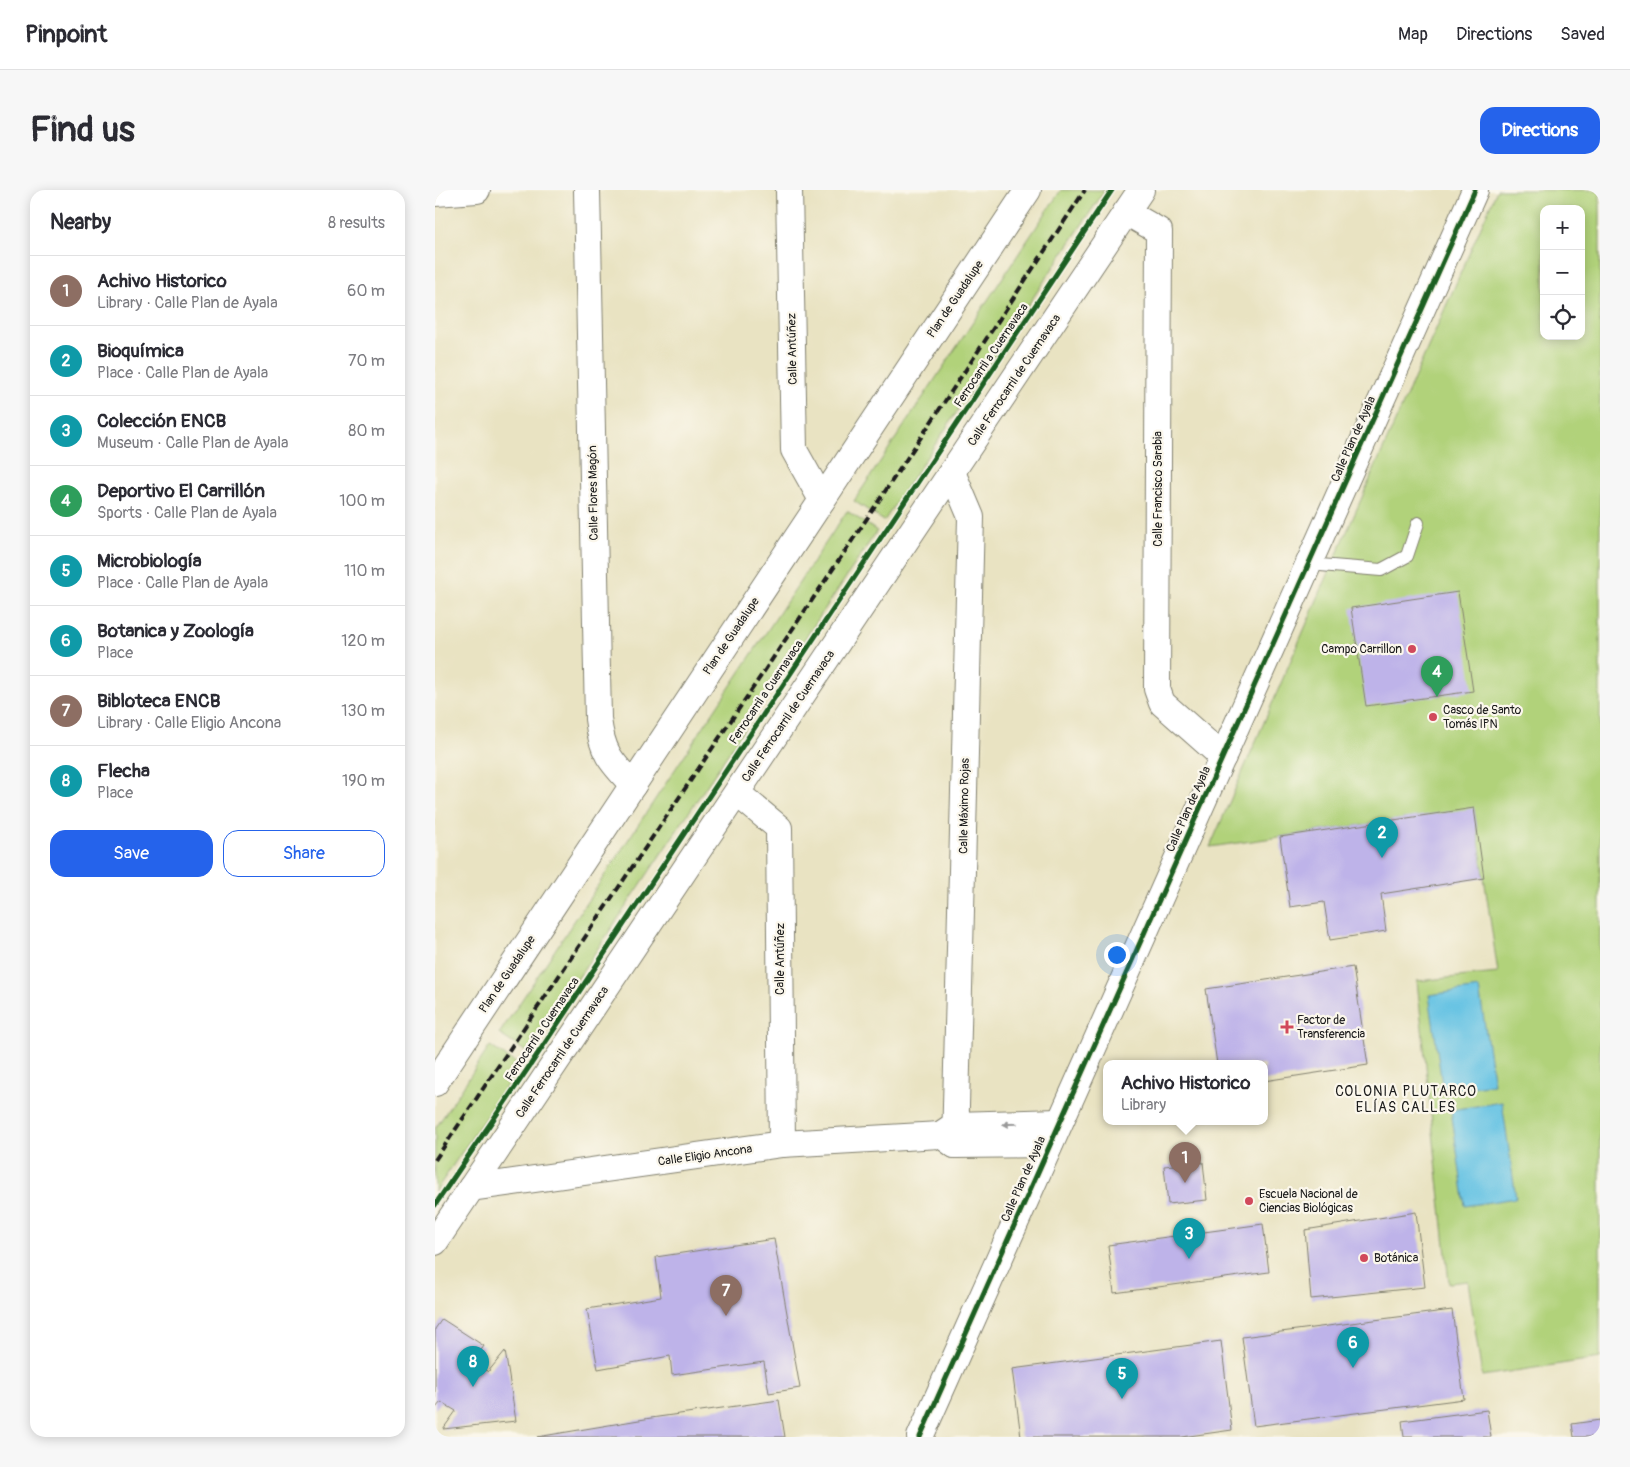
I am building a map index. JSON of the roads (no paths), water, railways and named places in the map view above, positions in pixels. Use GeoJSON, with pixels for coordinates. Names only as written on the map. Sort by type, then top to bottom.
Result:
{"type":"FeatureCollection","features":[{"type":"Feature","properties":{"kind":"street"},"geometry":{"type":"LineString","coordinates":[[435,193],[477,190]]}},
{"type":"Feature","properties":{"kind":"street","name":"Calle Flores Magón"},"geometry":{"type":"LineString","coordinates":[[587,190],[598,719],[601,739],[607,756],[633,785]]}},
{"type":"Feature","properties":{"kind":"street","name":"Calle Antúñez"},"geometry":{"type":"LineString","coordinates":[[789,190],[794,450],[822,500]]}},
{"type":"Feature","properties":{"kind":"street","name":"Plan de Guadalupe"},"geometry":{"type":"LineString","coordinates":[[435,1083],[1028,190]]}},
{"type":"Feature","properties":{"kind":"street","name":"Calle Ferrocarril de Cuernavaca"},"geometry":{"type":"LineString","coordinates":[[435,1242],[1141,190]]}},
{"type":"Feature","properties":{"kind":"street","name":"Calle Plan de Ayala"},"geometry":{"type":"LineString","coordinates":[[920,1437],[1475,190]]}},
{"type":"Feature","properties":{"kind":"street","name":"Calle Francisco Sarabia"},"geometry":{"type":"LineString","coordinates":[[1126,212],[1159,231],[1157,689],[1162,703],[1223,757]]}},
{"type":"Feature","properties":{"kind":"street","name":"Calle Máximo Rojas"},"geometry":{"type":"LineString","coordinates":[[950,1135],[971,517],[952,472]]}},
{"type":"Feature","properties":{"kind":"street","name":"Calle Antúñez"},"geometry":{"type":"LineString","coordinates":[[737,793],[779,828],[782,1144]]}},
{"type":"Feature","properties":{"kind":"street","name":"Calle Eligio Ancona"},"geometry":{"type":"LineString","coordinates":[[471,1188],[782,1144],[950,1135],[1054,1133]]}},
{"type":"Feature","properties":{"kind":"lane"},"geometry":{"type":"LineString","coordinates":[[1308,564],[1381,570],[1407,556],[1418,523]]}},
{"type":"Feature","properties":{"kind":"water"},"geometry":{"type":"Polygon","coordinates":[[[1479,988],[1494,1084],[1443,1091],[1429,995],[1479,988]]]}},
{"type":"Feature","properties":{"kind":"water"},"geometry":{"type":"Polygon","coordinates":[[[1502,1102],[1516,1198],[1465,1206],[1451,1110],[1502,1102]]]}},
{"type":"Feature","properties":{"kind":"railway"},"geometry":{"type":"LineString","coordinates":[[435,1160],[868,517],[1085,190]]}},
{"type":"Feature","properties":{"kind":"place","name":"Campo Carrillon"},"geometry":{"type":"Point","coordinates":[1412,649]}},
{"type":"Feature","properties":{"kind":"place","name":"Deportivo El Carrillón"},"geometry":{"type":"Point","coordinates":[1437,697]}},
{"type":"Feature","properties":{"kind":"place","name":"Casco de Santo Tomás IPN"},"geometry":{"type":"Point","coordinates":[1433,717]}},
{"type":"Feature","properties":{"kind":"place","name":"Bioquímica"},"geometry":{"type":"Point","coordinates":[1382,858]}},
{"type":"Feature","properties":{"kind":"place","name":"Factor de Transferencia"},"geometry":{"type":"Point","coordinates":[1287,1027]}},
{"type":"Feature","properties":{"kind":"place","name":"Achivo Historico"},"geometry":{"type":"Point","coordinates":[1185,1183]}},
{"type":"Feature","properties":{"kind":"place","name":"Escuela Nacional de Ciencias Biológicas"},"geometry":{"type":"Point","coordinates":[1249,1201]}},
{"type":"Feature","properties":{"kind":"place","name":"Botánica"},"geometry":{"type":"Point","coordinates":[1364,1258]}},
{"type":"Feature","properties":{"kind":"place","name":"Colección ENCB"},"geometry":{"type":"Point","coordinates":[1189,1259]}},
{"type":"Feature","properties":{"kind":"place","name":"Bibloteca ENCB"},"geometry":{"type":"Point","coordinates":[726,1316]}},
{"type":"Feature","properties":{"kind":"place","name":"Botanica y Zoología"},"geometry":{"type":"Point","coordinates":[1353,1368]}},
{"type":"Feature","properties":{"kind":"place","name":"Flecha"},"geometry":{"type":"Point","coordinates":[473,1387]}},
{"type":"Feature","properties":{"kind":"place","name":"Microbiología"},"geometry":{"type":"Point","coordinates":[1122,1399]}},
{"type":"Feature","properties":{"kind":"district","name":"COLONIA PLUTARCO ELÍAS CALLES"},"geometry":{"type":"Point","coordinates":[1406,1100]}}]}
